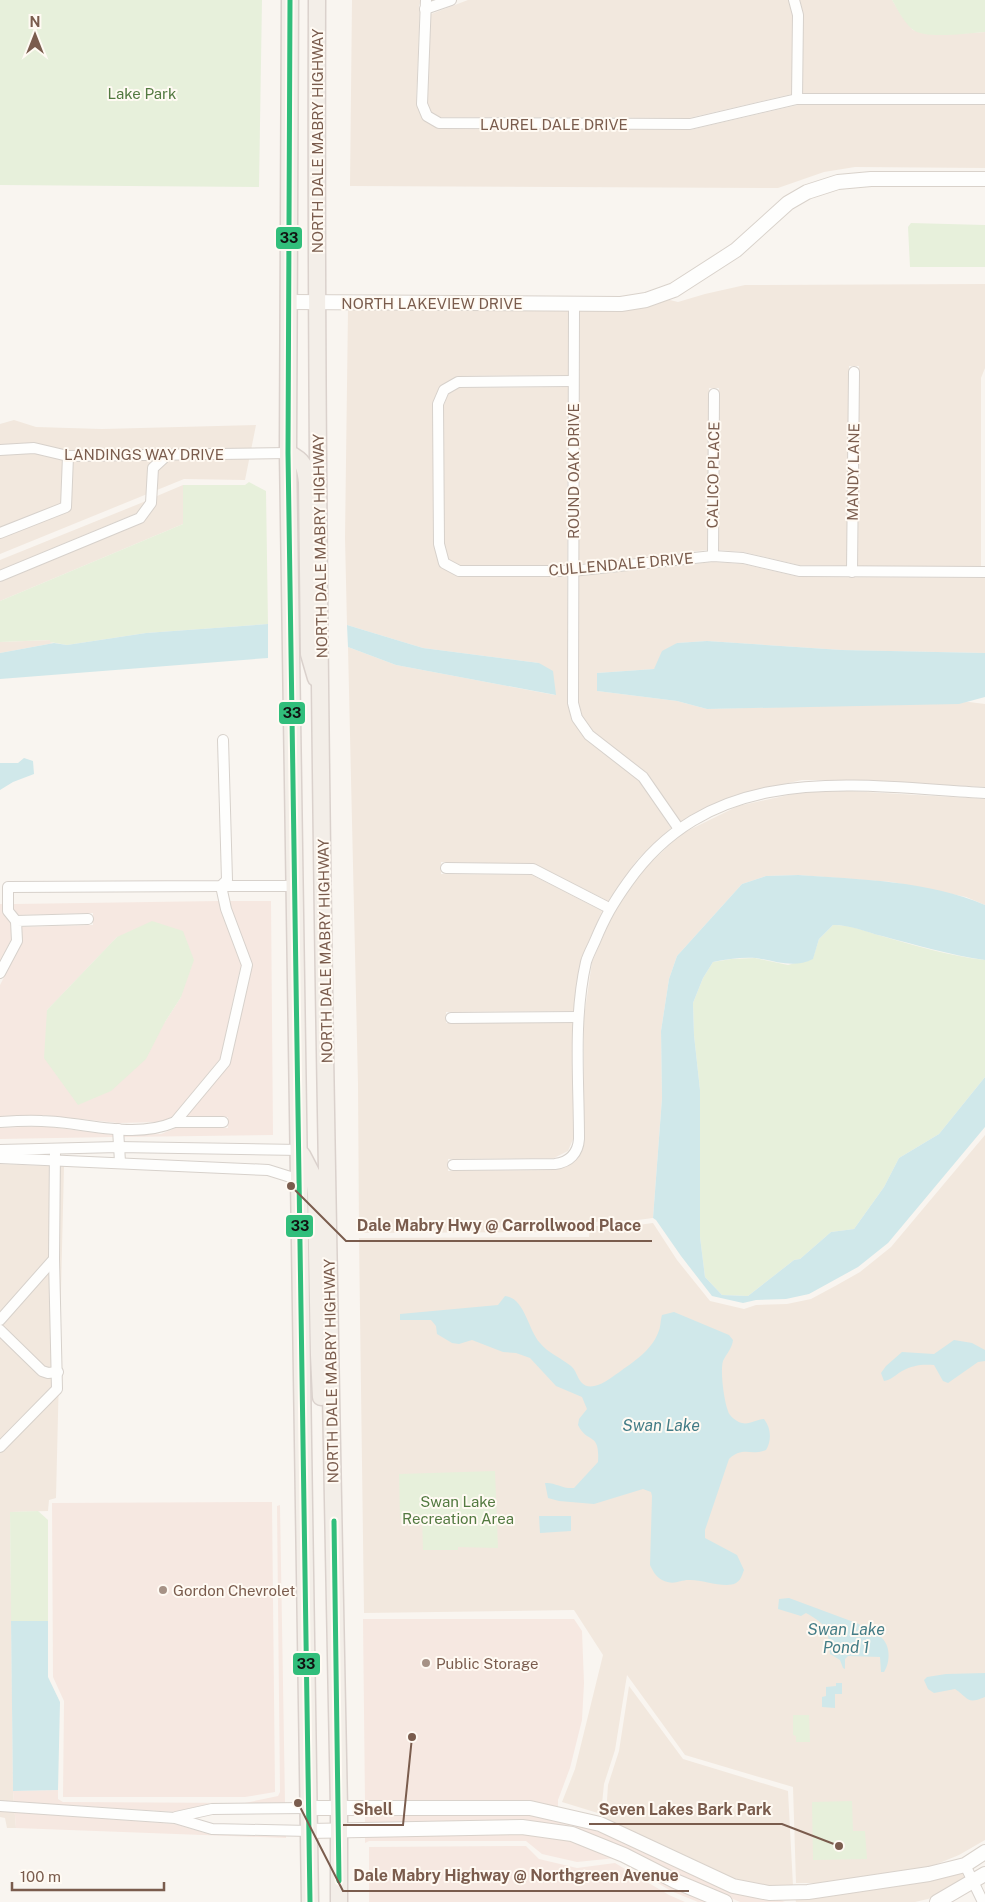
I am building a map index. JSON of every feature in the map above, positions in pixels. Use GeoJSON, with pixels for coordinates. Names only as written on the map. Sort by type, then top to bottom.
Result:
{"type":"FeatureCollection","features":[{"type":"Feature","properties":{"kind":"main road","name":"NORTH DALE MABRY HIGHWAY"},"geometry":{"type":"LineString","coordinates":[[290,0],[288,453],[300,1150],[307,1808],[310,1902]]}},
{"type":"Feature","properties":{"kind":"main road","name":"NORTH DALE MABRY HIGHWAY"},"geometry":{"type":"LineString","coordinates":[[317,0],[316,303],[339,1902]]}},
{"type":"Feature","properties":{"kind":"main road"},"geometry":{"type":"LineString","coordinates":[[288,453],[300,459],[305,466],[307,482],[309,654],[322,696]]}},
{"type":"Feature","properties":{"kind":"main road"},"geometry":{"type":"LineString","coordinates":[[300,1150],[314,1178],[316,1194],[319,1356],[322,1402],[332,1435]]}},
{"type":"Feature","properties":{"kind":"street"},"geometry":{"type":"LineString","coordinates":[[426,5],[451,0]]}},
{"type":"Feature","properties":{"kind":"street"},"geometry":{"type":"LineString","coordinates":[[794,0],[798,15],[797,99]]}},
{"type":"Feature","properties":{"kind":"street","name":"LAUREL DALE DRIVE"},"geometry":{"type":"LineString","coordinates":[[426,5],[422,104],[427,116],[439,123],[690,124],[797,99],[985,99]]}},
{"type":"Feature","properties":{"kind":"street","name":"NORTH LAKEVIEW DRIVE"},"geometry":{"type":"LineString","coordinates":[[289,302],[621,304],[646,300],[674,290],[736,250],[788,203],[807,192],[838,182],[871,179],[985,179]]}},
{"type":"Feature","properties":{"kind":"street","name":"ROUND OAK DRIVE"},"geometry":{"type":"LineString","coordinates":[[574,304],[573,703],[577,718],[589,735],[643,777],[679,829]]}},
{"type":"Feature","properties":{"kind":"street","name":"MANDY LANE"},"geometry":{"type":"LineString","coordinates":[[852,572],[854,372]]}},
{"type":"Feature","properties":{"kind":"street","name":"CULLENDALE DRIVE"},"geometry":{"type":"LineString","coordinates":[[573,381],[458,382],[444,390],[438,404],[439,544],[444,563],[459,571],[572,571],[713,556],[743,558],[799,571],[985,572]]}},
{"type":"Feature","properties":{"kind":"street","name":"CALICO PLACE"},"geometry":{"type":"LineString","coordinates":[[713,556],[714,394]]}},
{"type":"Feature","properties":{"kind":"street","name":"LANDINGS WAY DRIVE"},"geometry":{"type":"LineString","coordinates":[[0,450],[34,448],[68,456],[288,453]]}},
{"type":"Feature","properties":{"kind":"street"},"geometry":{"type":"LineString","coordinates":[[0,533],[66,507],[68,456]]}},
{"type":"Feature","properties":{"kind":"street"},"geometry":{"type":"LineString","coordinates":[[0,576],[140,518],[151,503],[153,468],[166,456]]}},
{"type":"Feature","properties":{"kind":"street"},"geometry":{"type":"LineString","coordinates":[[221,886],[227,880],[222,740]]}},
{"type":"Feature","properties":{"kind":"street"},"geometry":{"type":"LineString","coordinates":[[453,1165],[555,1164],[565,1162],[574,1155],[579,1139],[578,1016],[586,960],[609,908],[641,864],[679,829],[728,803],[754,794],[802,786],[849,786],[985,793]]}},
{"type":"Feature","properties":{"kind":"street"},"geometry":{"type":"LineString","coordinates":[[446,868],[533,869],[609,908]]}},
{"type":"Feature","properties":{"kind":"street"},"geometry":{"type":"LineString","coordinates":[[175,1122],[225,1062],[247,965],[226,909],[221,886]]}},
{"type":"Feature","properties":{"kind":"street"},"geometry":{"type":"LineString","coordinates":[[0,973],[17,941],[16,922],[8,911],[8,887],[296,886]]}},
{"type":"Feature","properties":{"kind":"street"},"geometry":{"type":"LineString","coordinates":[[16,922],[88,919]]}},
{"type":"Feature","properties":{"kind":"street"},"geometry":{"type":"LineString","coordinates":[[451,1018],[578,1016]]}},
{"type":"Feature","properties":{"kind":"street"},"geometry":{"type":"LineString","coordinates":[[0,1122],[43,1120],[118,1129],[161,1128],[175,1122],[223,1122]]}},
{"type":"Feature","properties":{"kind":"street"},"geometry":{"type":"LineString","coordinates":[[118,1129],[120,1162]]}},
{"type":"Feature","properties":{"kind":"street"},"geometry":{"type":"LineString","coordinates":[[0,1149],[11,1144],[55,1149],[118,1147],[300,1150]]}},
{"type":"Feature","properties":{"kind":"street"},"geometry":{"type":"LineString","coordinates":[[202,1166],[203,1148]]}},
{"type":"Feature","properties":{"kind":"street"},"geometry":{"type":"LineString","coordinates":[[0,1447],[57,1389],[54,1259],[55,1149]]}},
{"type":"Feature","properties":{"kind":"street"},"geometry":{"type":"LineString","coordinates":[[0,1158],[268,1170],[300,1180]]}},
{"type":"Feature","properties":{"kind":"street"},"geometry":{"type":"LineString","coordinates":[[0,1320],[54,1259]]}},
{"type":"Feature","properties":{"kind":"street"},"geometry":{"type":"LineString","coordinates":[[0,1330],[42,1371],[48,1373],[58,1372]]}},
{"type":"Feature","properties":{"kind":"street"},"geometry":{"type":"LineString","coordinates":[[0,1806],[175,1818],[212,1829],[339,1831],[522,1827],[572,1834],[624,1855],[675,1881],[725,1902]]}},
{"type":"Feature","properties":{"kind":"street"},"geometry":{"type":"LineString","coordinates":[[175,1818],[212,1809],[530,1808],[600,1824],[733,1886],[790,1897],[808,1892],[929,1874],[965,1865],[985,1852]]}},
{"type":"Feature","properties":{"kind":"street"},"geometry":{"type":"LineString","coordinates":[[965,1865],[979,1878],[983,1902]]}},
{"type":"Feature","properties":{"kind":"street"},"geometry":{"type":"LineString","coordinates":[[937,1902],[979,1878]]}},
{"type":"Feature","properties":{"kind":"shaded area"},"geometry":{"type":"Polygon","coordinates":[[[352,0],[421,0],[419,6],[416,104],[423,119],[439,129],[690,130],[798,105],[985,105],[985,168],[855,167],[824,172],[778,188],[350,186],[352,0]]]}},
{"type":"Feature","properties":{"kind":"shaded area"},"geometry":{"type":"Polygon","coordinates":[[[468,0],[789,0],[793,16],[792,94],[689,118],[440,117],[431,112],[427,102],[431,14],[468,0]]]}},
{"type":"Feature","properties":{"kind":"shaded area"},"geometry":{"type":"Polygon","coordinates":[[[800,0],[892,0],[913,30],[938,35],[985,32],[985,93],[802,93],[803,13],[800,0]]]}},
{"type":"Feature","properties":{"kind":"shaded area"},"geometry":{"type":"Polygon","coordinates":[[[985,284],[985,368],[981,378],[981,566],[858,566],[859,366],[849,366],[847,566],[799,565],[744,552],[718,550],[719,388],[709,388],[707,550],[578,564],[580,310],[666,299],[678,302],[745,285],[985,284]]]}},
{"type":"Feature","properties":{"kind":"shaded area"},"geometry":{"type":"Polygon","coordinates":[[[348,309],[569,310],[568,375],[458,376],[440,387],[433,404],[434,544],[439,564],[442,568],[456,576],[567,577],[568,703],[572,720],[586,740],[639,781],[671,828],[637,860],[608,901],[535,864],[441,862],[441,874],[532,875],[602,911],[581,959],[574,1011],[446,1012],[446,1023],[573,1022],[574,1137],[568,1151],[554,1158],[448,1159],[448,1171],[555,1170],[575,1161],[584,1139],[584,1017],[592,962],[614,911],[645,868],[681,834],[738,806],[802,792],[849,791],[985,799],[985,905],[966,897],[892,882],[798,875],[766,876],[742,884],[677,956],[669,979],[661,1031],[662,1098],[653,1218],[630,1221],[588,1222],[585,1225],[585,1232],[359,1233],[358,1084],[348,647],[396,665],[555,695],[539,663],[423,648],[347,625],[345,538],[348,309]]]}},
{"type":"Feature","properties":{"kind":"shaded area"},"geometry":{"type":"Polygon","coordinates":[[[568,387],[567,565],[460,565],[448,559],[444,543],[444,405],[448,394],[459,388],[568,387]]]}},
{"type":"Feature","properties":{"kind":"shaded area"},"geometry":{"type":"Polygon","coordinates":[[[14,420],[36,427],[102,429],[256,425],[245,480],[184,479],[0,554],[0,424],[14,420]]]}},
{"type":"Feature","properties":{"kind":"shaded area"},"geometry":{"type":"Polygon","coordinates":[[[183,485],[183,524],[0,601],[0,582],[141,523],[155,507],[157,496],[183,485]]]}},
{"type":"Feature","properties":{"kind":"shaded area"},"geometry":{"type":"Polygon","coordinates":[[[146,501],[137,513],[0,570],[0,560],[146,501]]]}},
{"type":"Feature","properties":{"kind":"shaded area"},"geometry":{"type":"Polygon","coordinates":[[[713,562],[743,564],[799,577],[985,578],[985,653],[842,650],[707,641],[677,643],[654,669],[597,673],[597,691],[677,701],[707,709],[969,702],[985,704],[985,787],[849,780],[802,780],[735,795],[680,822],[646,772],[592,731],[581,715],[578,702],[578,576],[713,562]]]}},
{"type":"Feature","properties":{"kind":"shaded area"},"geometry":{"type":"Polygon","coordinates":[[[51,640],[50,642],[54,643],[0,653],[0,642],[51,640]]]}},
{"type":"Feature","properties":{"kind":"shaded area"},"geometry":{"type":"Polygon","coordinates":[[[219,901],[241,965],[220,1059],[172,1117],[160,1122],[118,1123],[43,1115],[0,1116],[0,985],[21,944],[21,927],[93,925],[93,913],[18,915],[14,909],[14,904],[219,901]],[[117,937],[47,1010],[165,1022],[181,997],[117,937]]]}},
{"type":"Feature","properties":{"kind":"shaded area"},"geometry":{"type":"Polygon","coordinates":[[[229,901],[271,901],[273,1135],[123,1137],[123,1135],[161,1134],[176,1128],[228,1128],[228,1117],[187,1116],[230,1063],[252,966],[229,901]]]}},
{"type":"Feature","properties":{"kind":"shaded area"},"geometry":{"type":"Polygon","coordinates":[[[0,904],[3,904],[4,915],[11,924],[11,940],[0,961],[0,904]]]}},
{"type":"Feature","properties":{"kind":"shaded area"},"geometry":{"type":"Polygon","coordinates":[[[43,1126],[113,1135],[113,1137],[0,1139],[0,1128],[43,1126]]]}},
{"type":"Feature","properties":{"kind":"shaded area"},"geometry":{"type":"Polygon","coordinates":[[[985,1135],[985,1840],[959,1855],[932,1866],[824,1883],[796,1883],[793,1787],[685,1755],[627,1675],[615,1750],[604,1784],[601,1814],[562,1802],[575,1769],[603,1655],[574,1610],[364,1613],[359,1238],[589,1237],[590,1226],[630,1226],[653,1223],[677,1260],[710,1301],[744,1309],[756,1305],[787,1304],[811,1299],[837,1285],[860,1272],[891,1247],[985,1135]]]}},
{"type":"Feature","properties":{"kind":"shaded area"},"geometry":{"type":"Polygon","coordinates":[[[0,1164],[49,1166],[49,1214],[59,1214],[60,1166],[64,1166],[56,1498],[49,1500],[48,1511],[10,1512],[13,1791],[16,1828],[7,1828],[5,1818],[0,1817],[0,1164]]]}},
{"type":"Feature","properties":{"kind":"shaded area","name":"Gordon Chevrolet"},"geometry":{"type":"Polygon","coordinates":[[[272,1502],[275,1792],[245,1797],[63,1797],[64,1701],[53,1677],[52,1503],[272,1502]]]}},
{"type":"Feature","properties":{"kind":"shaded area"},"geometry":{"type":"Polygon","coordinates":[[[280,1505],[285,1803],[245,1803],[278,1796],[280,1792],[277,1506],[280,1505]]]}},
{"type":"Feature","properties":{"kind":"shaded area"},"geometry":{"type":"Polygon","coordinates":[[[363,1619],[574,1619],[582,1631],[584,1683],[582,1720],[570,1768],[558,1800],[558,1807],[365,1802],[363,1619]]]}},
{"type":"Feature","properties":{"kind":"shaded area"},"geometry":{"type":"Polygon","coordinates":[[[629,1686],[683,1759],[788,1791],[793,1886],[769,1887],[734,1880],[603,1819],[606,1815],[608,1785],[619,1751],[629,1686]]]}},
{"type":"Feature","properties":{"kind":"shaded area"},"geometry":{"type":"Polygon","coordinates":[[[58,1790],[58,1799],[63,1802],[245,1803],[212,1803],[175,1812],[69,1805],[68,1816],[175,1824],[212,1835],[286,1836],[286,1838],[16,1828],[13,1791],[58,1790]]]}},
{"type":"Feature","properties":{"kind":"shaded area"},"geometry":{"type":"Polygon","coordinates":[[[365,1814],[530,1814],[599,1830],[785,1902],[740,1902],[578,1830],[365,1824],[365,1814]]]}},
{"type":"Feature","properties":{"kind":"shaded area"},"geometry":{"type":"Polygon","coordinates":[[[522,1832],[571,1840],[622,1860],[710,1902],[698,1902],[671,1891],[616,1858],[577,1862],[542,1854],[526,1841],[369,1841],[365,1843],[365,1836],[522,1832]]]}},
{"type":"Feature","properties":{"kind":"shaded area"},"geometry":{"type":"Polygon","coordinates":[[[526,1846],[539,1859],[577,1868],[615,1863],[669,1895],[685,1902],[369,1902],[369,1847],[526,1846]]]}},
{"type":"Feature","properties":{"kind":"shaded area"},"geometry":{"type":"Polygon","coordinates":[[[963,1871],[966,1879],[932,1898],[915,1902],[796,1902],[795,1898],[963,1871]]]}},
{"type":"Feature","properties":{"kind":"green space","name":"Lake Park"},"geometry":{"type":"Polygon","coordinates":[[[0,0],[262,0],[259,187],[0,185],[0,0]]]}},
{"type":"Feature","properties":{"kind":"green space"},"geometry":{"type":"Polygon","coordinates":[[[892,0],[985,0],[985,32],[936,35],[918,32],[912,29],[906,22],[892,0]]]}},
{"type":"Feature","properties":{"kind":"green space"},"geometry":{"type":"Polygon","coordinates":[[[911,223],[985,225],[985,267],[910,267],[908,227],[911,223]]]}},
{"type":"Feature","properties":{"kind":"green space"},"geometry":{"type":"Polygon","coordinates":[[[249,482],[266,491],[268,624],[146,633],[67,645],[50,642],[50,640],[0,642],[0,601],[183,524],[183,485],[245,485],[249,482]]]}},
{"type":"Feature","properties":{"kind":"green space"},"geometry":{"type":"Polygon","coordinates":[[[152,921],[183,931],[194,960],[181,997],[165,1022],[146,1059],[111,1091],[78,1105],[44,1058],[47,1010],[117,937],[152,921]]]}},
{"type":"Feature","properties":{"kind":"green space"},"geometry":{"type":"Polygon","coordinates":[[[833,925],[851,927],[931,950],[985,960],[985,1077],[939,1134],[899,1158],[884,1187],[854,1229],[831,1232],[800,1259],[794,1260],[748,1296],[722,1295],[705,1277],[700,1237],[700,1090],[694,1035],[693,1003],[703,978],[713,962],[755,958],[788,965],[813,958],[819,939],[833,925]]]}},
{"type":"Feature","properties":{"kind":"green space","name":"Swan Lake Recreation Area"},"geometry":{"type":"Polygon","coordinates":[[[495,1471],[498,1548],[458,1547],[458,1550],[423,1550],[422,1517],[400,1518],[399,1474],[495,1471]]]}},
{"type":"Feature","properties":{"kind":"green space"},"geometry":{"type":"Polygon","coordinates":[[[38,1511],[48,1520],[48,1621],[11,1621],[10,1512],[38,1511]]]}},
{"type":"Feature","properties":{"kind":"green space"},"geometry":{"type":"Polygon","coordinates":[[[793,1715],[809,1715],[810,1742],[796,1742],[796,1736],[793,1735],[793,1715]]]}},
{"type":"Feature","properties":{"kind":"green space"},"geometry":{"type":"Polygon","coordinates":[[[852,1801],[853,1831],[865,1831],[867,1859],[813,1860],[812,1802],[852,1801]]]}},
{"type":"Feature","properties":{"kind":"water"},"geometry":{"type":"Polygon","coordinates":[[[268,624],[268,658],[0,679],[0,653],[54,643],[67,645],[146,633],[268,624]]]}},
{"type":"Feature","properties":{"kind":"water"},"geometry":{"type":"Polygon","coordinates":[[[347,625],[423,648],[539,663],[553,671],[556,695],[396,665],[348,647],[347,625]]]}},
{"type":"Feature","properties":{"kind":"water"},"geometry":{"type":"Polygon","coordinates":[[[707,641],[842,650],[985,653],[985,697],[959,704],[707,709],[677,701],[597,691],[597,673],[654,669],[662,651],[677,643],[707,641]]]}},
{"type":"Feature","properties":{"kind":"water"},"geometry":{"type":"Polygon","coordinates":[[[24,758],[33,761],[34,774],[13,782],[0,790],[0,763],[18,763],[24,758]]]}},
{"type":"Feature","properties":{"kind":"water"},"geometry":{"type":"Polygon","coordinates":[[[798,875],[893,882],[941,891],[985,905],[985,960],[933,950],[852,927],[833,925],[819,939],[813,959],[806,962],[792,964],[751,958],[713,962],[703,978],[693,1003],[694,1035],[700,1090],[700,1237],[705,1277],[722,1295],[748,1296],[794,1260],[800,1259],[831,1232],[854,1229],[884,1187],[899,1158],[939,1134],[985,1077],[985,1127],[888,1243],[858,1267],[809,1294],[786,1299],[756,1300],[743,1303],[712,1296],[653,1218],[662,1098],[661,1031],[669,979],[677,956],[742,884],[766,876],[798,875]]]}},
{"type":"Feature","properties":{"kind":"water","name":"Swan Lake"},"geometry":{"type":"Polygon","coordinates":[[[505,1296],[512,1298],[522,1308],[543,1347],[571,1366],[581,1382],[590,1386],[595,1386],[610,1379],[646,1351],[660,1329],[662,1315],[674,1312],[729,1335],[733,1340],[723,1361],[722,1372],[724,1393],[729,1413],[742,1423],[764,1419],[770,1434],[766,1450],[738,1453],[729,1459],[705,1530],[705,1538],[737,1555],[744,1570],[738,1582],[731,1585],[694,1580],[670,1583],[656,1575],[650,1565],[651,1492],[643,1489],[594,1504],[559,1501],[548,1498],[545,1483],[574,1488],[598,1462],[595,1442],[578,1425],[579,1419],[587,1409],[582,1397],[556,1386],[530,1358],[516,1353],[503,1352],[472,1340],[459,1344],[452,1343],[437,1334],[436,1326],[431,1320],[400,1320],[400,1314],[498,1305],[505,1296]]]}},
{"type":"Feature","properties":{"kind":"water"},"geometry":{"type":"Polygon","coordinates":[[[954,1340],[972,1343],[985,1350],[985,1361],[978,1362],[948,1383],[943,1381],[934,1365],[910,1367],[884,1381],[881,1373],[902,1352],[934,1354],[954,1340]]]}},
{"type":"Feature","properties":{"kind":"water"},"geometry":{"type":"Polygon","coordinates":[[[539,1516],[571,1516],[571,1531],[540,1533],[539,1516]]]}},
{"type":"Feature","properties":{"kind":"water","name":"Swan Lake Pond 1"},"geometry":{"type":"Polygon","coordinates":[[[789,1598],[859,1624],[861,1627],[880,1636],[888,1650],[888,1660],[884,1672],[881,1672],[880,1657],[848,1656],[845,1659],[845,1669],[843,1668],[840,1660],[830,1654],[828,1634],[823,1625],[806,1613],[801,1616],[778,1609],[779,1599],[789,1598]]]}},
{"type":"Feature","properties":{"kind":"water"},"geometry":{"type":"Polygon","coordinates":[[[11,1621],[48,1621],[48,1677],[60,1702],[58,1790],[13,1791],[11,1621]]]}},
{"type":"Feature","properties":{"kind":"water"},"geometry":{"type":"Polygon","coordinates":[[[985,1673],[985,1697],[974,1700],[968,1699],[955,1689],[934,1693],[928,1689],[924,1680],[927,1677],[946,1674],[985,1673]]]}},
{"type":"Feature","properties":{"kind":"water"},"geometry":{"type":"Polygon","coordinates":[[[836,1683],[842,1683],[842,1694],[835,1694],[835,1708],[822,1707],[822,1697],[826,1696],[826,1687],[836,1686],[836,1683]]]}},
{"type":"Feature","properties":{"kind":"transit line","name":"33"},"geometry":{"type":"LineString","coordinates":[[290,0],[288,453],[310,1902]]}},
{"type":"Feature","properties":{"kind":"transit line","name":"33"},"geometry":{"type":"LineString","coordinates":[[334,1521],[339,1881]]}},
{"type":"Feature","properties":{"kind":"place","name":"Dale Mabry Hwy @ Carrollwood Place"},"geometry":{"type":"Point","coordinates":[291,1186]}},
{"type":"Feature","properties":{"kind":"place","name":"Gordon Chevrolet"},"geometry":{"type":"Point","coordinates":[163,1590]}},
{"type":"Feature","properties":{"kind":"place","name":"Public Storage"},"geometry":{"type":"Point","coordinates":[426,1663]}},
{"type":"Feature","properties":{"kind":"place","name":"Shell"},"geometry":{"type":"Point","coordinates":[412,1737]}},
{"type":"Feature","properties":{"kind":"place","name":"Dale Mabry Highway @ Northgreen Avenue"},"geometry":{"type":"Point","coordinates":[298,1803]}},
{"type":"Feature","properties":{"kind":"place","name":"Seven Lakes Bark Park"},"geometry":{"type":"Point","coordinates":[839,1846]}}]}
